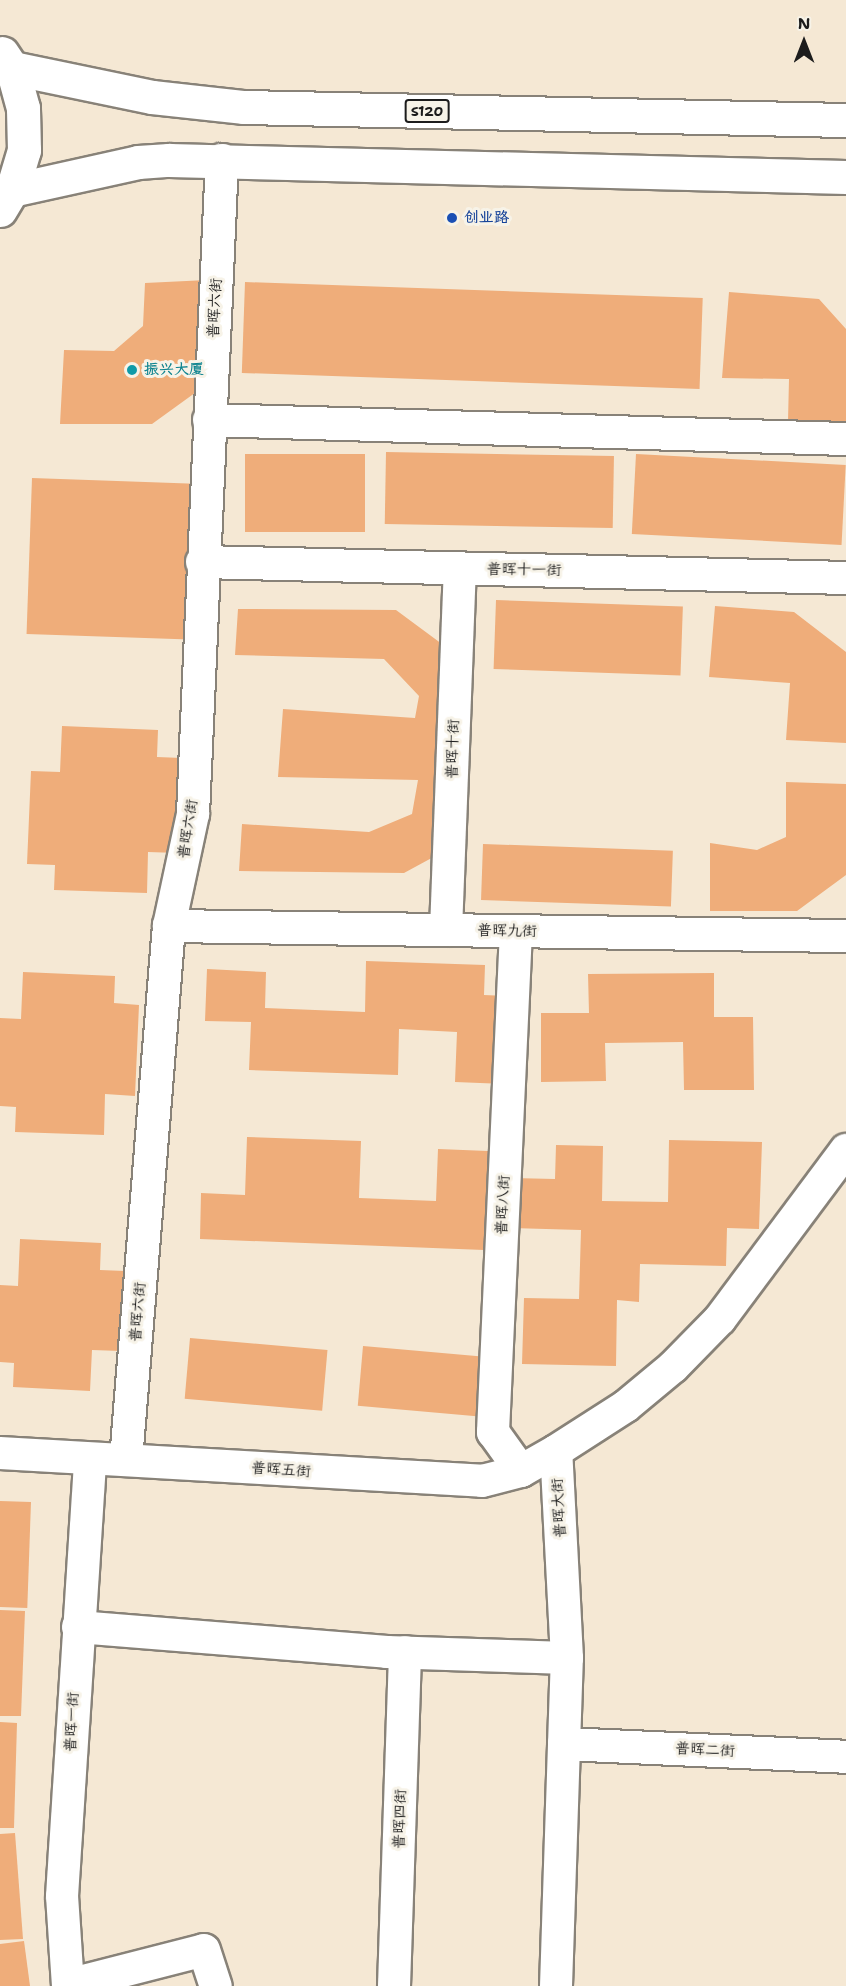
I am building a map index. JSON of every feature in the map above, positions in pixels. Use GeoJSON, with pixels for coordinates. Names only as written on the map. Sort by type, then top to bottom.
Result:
{"type":"FeatureCollection","features":[{"type":"Feature","properties":{"kind":"main road","name":"S120"},"geometry":{"type":"LineString","coordinates":[[6,58],[153,97],[244,107],[846,120]]}},
{"type":"Feature","properties":{"kind":"main road","name":"S120"},"geometry":{"type":"LineString","coordinates":[[6,58],[23,108],[24,150],[6,200]]}},
{"type":"Feature","properties":{"kind":"main road","name":"S120"},"geometry":{"type":"LineString","coordinates":[[6,200],[138,162],[222,160],[846,177]]}},
{"type":"Feature","properties":{"kind":"street","name":"普晖六街"},"geometry":{"type":"LineString","coordinates":[[126,1460],[169,926],[194,814],[202,562],[222,160]]}},
{"type":"Feature","properties":{"kind":"street"},"geometry":{"type":"LineString","coordinates":[[209,420],[846,440]]}},
{"type":"Feature","properties":{"kind":"street","name":"普晖十一街"},"geometry":{"type":"LineString","coordinates":[[202,562],[846,578]]}},
{"type":"Feature","properties":{"kind":"street","name":"普晖十街"},"geometry":{"type":"LineString","coordinates":[[446,930],[460,568]]}},
{"type":"Feature","properties":{"kind":"street","name":"普晖九街"},"geometry":{"type":"LineString","coordinates":[[169,926],[846,936]]}},
{"type":"Feature","properties":{"kind":"street","name":"普晖八街"},"geometry":{"type":"LineString","coordinates":[[516,931],[493,1432],[521,1471]]}},
{"type":"Feature","properties":{"kind":"street"},"geometry":{"type":"LineString","coordinates":[[556,1450],[634,1399],[673,1367],[720,1319],[846,1150]]}},
{"type":"Feature","properties":{"kind":"street","name":"普晖五街"},"geometry":{"type":"LineString","coordinates":[[0,1453],[439,1481],[482,1481],[521,1471],[556,1450]]}},
{"type":"Feature","properties":{"kind":"street","name":"普晖大街"},"geometry":{"type":"LineString","coordinates":[[556,1450],[567,1658],[556,1986]]}},
{"type":"Feature","properties":{"kind":"street","name":"普晖一街"},"geometry":{"type":"LineString","coordinates":[[68,1985],[62,1896],[90,1459]]}},
{"type":"Feature","properties":{"kind":"street"},"geometry":{"type":"LineString","coordinates":[[78,1627],[405,1652],[567,1658]]}},
{"type":"Feature","properties":{"kind":"street","name":"普晖四街"},"geometry":{"type":"LineString","coordinates":[[394,1986],[405,1652]]}},
{"type":"Feature","properties":{"kind":"street","name":"普晖二街"},"geometry":{"type":"LineString","coordinates":[[564,1744],[846,1757]]}},
{"type":"Feature","properties":{"kind":"street"},"geometry":{"type":"LineString","coordinates":[[68,1985],[204,1950],[216,1986]]}},
{"type":"Feature","properties":{"kind":"building","name":"振兴大厦"},"geometry":{"type":"Polygon","coordinates":[[[207,280],[199,390],[152,424],[60,424],[64,350],[114,351],[143,326],[145,283],[207,280]]]}},
{"type":"Feature","properties":{"kind":"building"},"geometry":{"type":"Polygon","coordinates":[[[245,282],[703,298],[700,389],[242,373],[245,282]]]}},
{"type":"Feature","properties":{"kind":"building"},"geometry":{"type":"Polygon","coordinates":[[[729,292],[819,299],[846,329],[846,423],[788,421],[789,379],[722,378],[729,292]]]}},
{"type":"Feature","properties":{"kind":"building"},"geometry":{"type":"Polygon","coordinates":[[[386,452],[614,456],[613,528],[385,524],[386,452]]]}},
{"type":"Feature","properties":{"kind":"building"},"geometry":{"type":"Polygon","coordinates":[[[245,454],[365,454],[365,532],[245,532],[245,454]]]}},
{"type":"Feature","properties":{"kind":"building"},"geometry":{"type":"Polygon","coordinates":[[[636,454],[846,465],[842,545],[632,534],[636,454]]]}},
{"type":"Feature","properties":{"kind":"building"},"geometry":{"type":"Polygon","coordinates":[[[32,478],[195,484],[189,640],[27,634],[32,478]]]}},
{"type":"Feature","properties":{"kind":"building"},"geometry":{"type":"Polygon","coordinates":[[[496,600],[683,607],[680,675],[494,669],[496,600]]]}},
{"type":"Feature","properties":{"kind":"building"},"geometry":{"type":"Polygon","coordinates":[[[715,606],[794,612],[846,652],[846,743],[786,740],[790,683],[709,677],[715,606]]]}},
{"type":"Feature","properties":{"kind":"building"},"geometry":{"type":"Polygon","coordinates":[[[238,609],[396,610],[446,647],[439,854],[404,873],[239,871],[242,824],[369,832],[412,814],[418,780],[278,777],[283,709],[415,718],[419,696],[384,659],[235,655],[238,609]]]}},
{"type":"Feature","properties":{"kind":"building"},"geometry":{"type":"Polygon","coordinates":[[[62,726],[158,730],[157,757],[182,758],[178,853],[148,852],[147,893],[54,890],[55,865],[27,864],[31,771],[60,772],[62,726]]]}},
{"type":"Feature","properties":{"kind":"building"},"geometry":{"type":"Polygon","coordinates":[[[786,782],[846,784],[846,875],[797,911],[710,911],[710,843],[757,850],[786,837],[786,782]]]}},
{"type":"Feature","properties":{"kind":"building"},"geometry":{"type":"Polygon","coordinates":[[[483,844],[673,851],[671,907],[481,900],[483,844]]]}},
{"type":"Feature","properties":{"kind":"building"},"geometry":{"type":"Polygon","coordinates":[[[366,961],[485,965],[484,995],[507,996],[505,1084],[455,1082],[457,1032],[399,1029],[398,1075],[249,1070],[251,1022],[205,1021],[207,969],[266,972],[265,1008],[365,1012],[366,961]]]}},
{"type":"Feature","properties":{"kind":"building"},"geometry":{"type":"Polygon","coordinates":[[[23,972],[115,976],[114,1003],[139,1005],[135,1096],[105,1094],[104,1135],[15,1132],[16,1107],[0,1106],[0,1018],[21,1019],[23,972]]]}},
{"type":"Feature","properties":{"kind":"building"},"geometry":{"type":"Polygon","coordinates":[[[714,973],[714,1017],[753,1017],[754,1090],[684,1090],[683,1042],[605,1043],[606,1081],[541,1082],[541,1013],[589,1013],[588,974],[714,973]]]}},
{"type":"Feature","properties":{"kind":"building"},"geometry":{"type":"Polygon","coordinates":[[[247,1137],[361,1141],[359,1198],[436,1201],[438,1149],[488,1151],[484,1250],[200,1239],[201,1193],[245,1195],[247,1137]]]}},
{"type":"Feature","properties":{"kind":"building"},"geometry":{"type":"Polygon","coordinates":[[[669,1140],[762,1142],[759,1229],[727,1228],[726,1266],[640,1264],[639,1302],[617,1300],[616,1366],[522,1364],[524,1298],[579,1299],[581,1230],[511,1228],[512,1178],[555,1179],[556,1145],[603,1146],[602,1201],[668,1202],[669,1140]]]}},
{"type":"Feature","properties":{"kind":"building"},"geometry":{"type":"Polygon","coordinates":[[[20,1239],[101,1243],[100,1270],[125,1271],[121,1351],[92,1350],[90,1391],[13,1387],[14,1363],[0,1362],[0,1285],[18,1286],[20,1239]]]}},
{"type":"Feature","properties":{"kind":"building"},"geometry":{"type":"Polygon","coordinates":[[[190,1338],[327,1350],[322,1411],[185,1399],[190,1338]]]}},
{"type":"Feature","properties":{"kind":"building"},"geometry":{"type":"Polygon","coordinates":[[[363,1346],[485,1357],[479,1416],[358,1406],[363,1346]]]}},
{"type":"Feature","properties":{"kind":"building"},"geometry":{"type":"Polygon","coordinates":[[[0,1501],[31,1502],[27,1608],[0,1607],[0,1501]]]}},
{"type":"Feature","properties":{"kind":"building"},"geometry":{"type":"Polygon","coordinates":[[[0,1610],[25,1611],[21,1716],[0,1716],[0,1610]]]}},
{"type":"Feature","properties":{"kind":"building"},"geometry":{"type":"Polygon","coordinates":[[[0,1722],[17,1723],[14,1828],[0,1828],[0,1722]]]}},
{"type":"Feature","properties":{"kind":"building"},"geometry":{"type":"Polygon","coordinates":[[[15,1833],[23,1939],[0,1940],[0,1834],[15,1833]]]}},
{"type":"Feature","properties":{"kind":"building"},"geometry":{"type":"Polygon","coordinates":[[[24,1941],[30,1986],[0,1986],[0,1944],[24,1941]]]}},
{"type":"Feature","properties":{"kind":"place","name":"创业路"},"geometry":{"type":"Point","coordinates":[452,218]}},
{"type":"Feature","properties":{"kind":"place","name":"振兴大厦"},"geometry":{"type":"Point","coordinates":[132,370]}}]}
